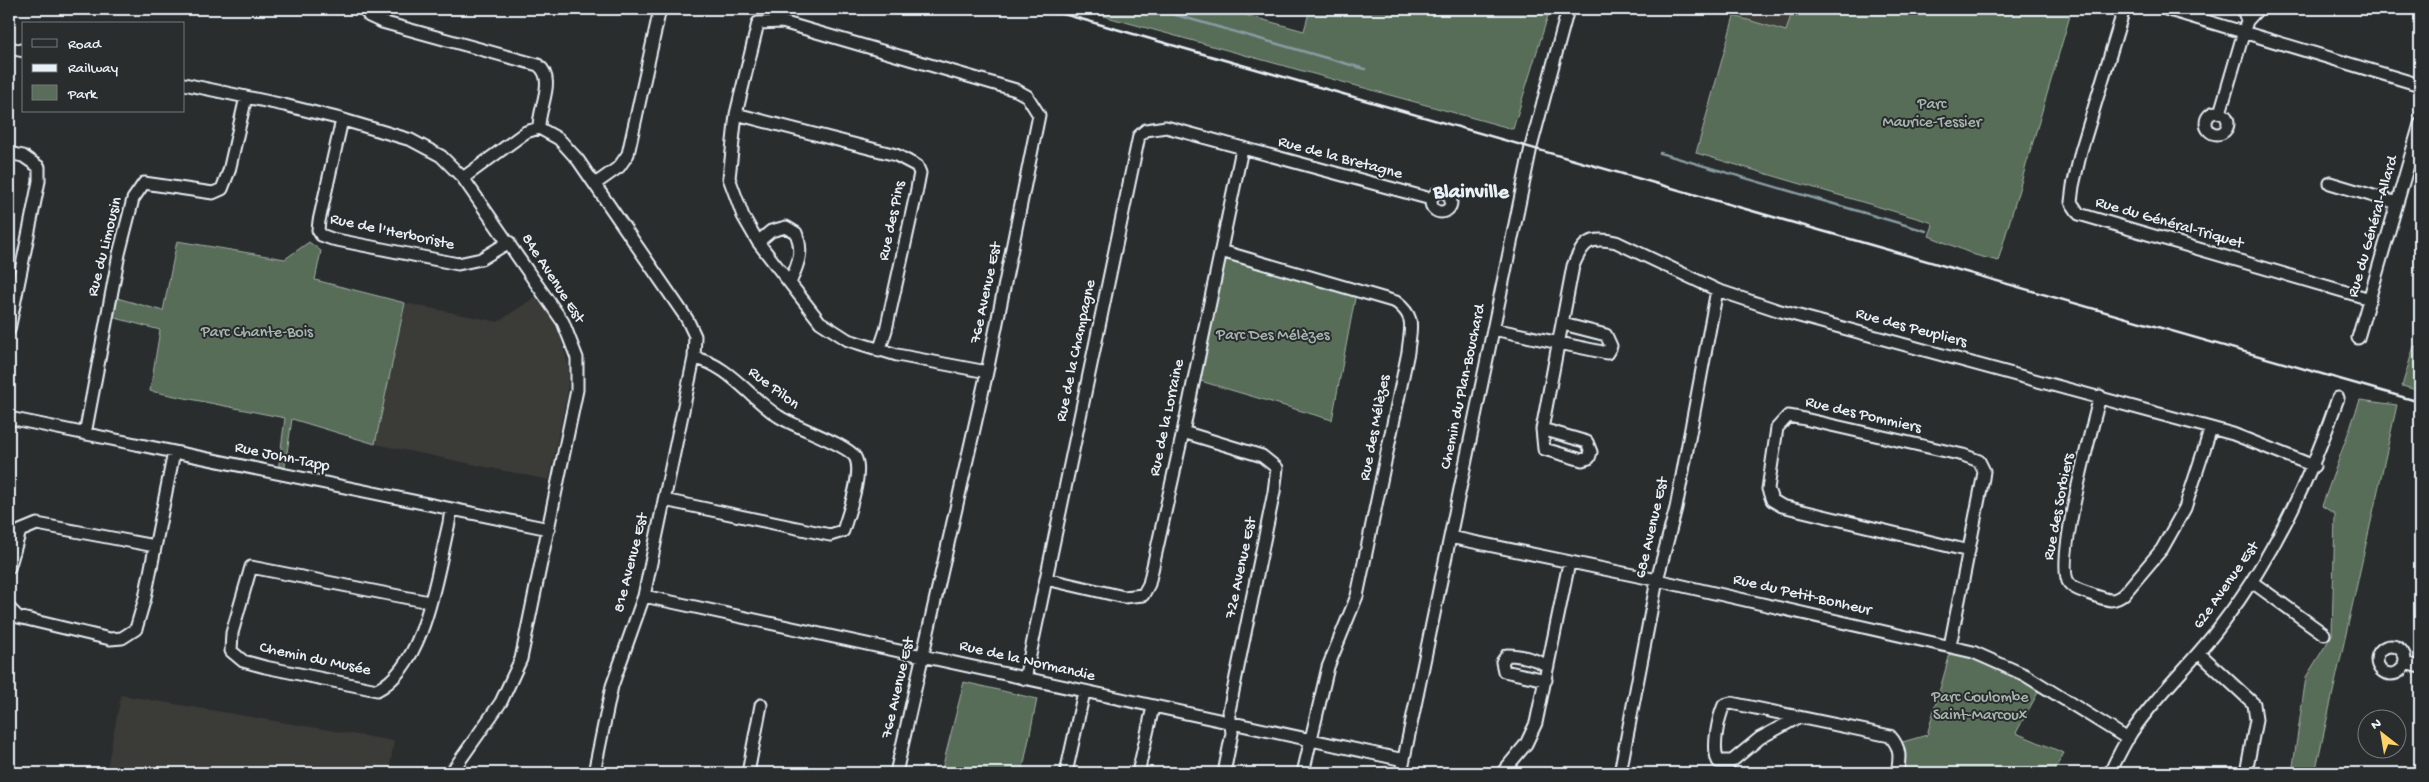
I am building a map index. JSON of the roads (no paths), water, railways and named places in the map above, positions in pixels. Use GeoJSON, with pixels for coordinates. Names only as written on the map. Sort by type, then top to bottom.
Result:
{"type":"FeatureCollection","features":[{"type":"Feature","properties":{"kind":"street"},"geometry":{"type":"LineString","coordinates":[[365,9],[369,16],[382,22],[538,65],[544,70],[548,80],[540,114],[539,128]]}},
{"type":"Feature","properties":{"kind":"street"},"geometry":{"type":"LineString","coordinates":[[595,184],[622,165],[630,150],[660,9]]}},
{"type":"Feature","properties":{"kind":"street","name":"Chemin du Plan-Bouchard"},"geometry":{"type":"LineString","coordinates":[[1401,773],[1531,147],[1568,9]]}},
{"type":"Feature","properties":{"kind":"street","name":"Rue du Général-Triquet"},"geometry":{"type":"LineString","coordinates":[[2124,9],[2081,151],[2073,186],[2071,202],[2079,214],[2370,299]]}},
{"type":"Feature","properties":{"kind":"street"},"geometry":{"type":"LineString","coordinates":[[2166,9],[2246,26],[2420,85]]}},
{"type":"Feature","properties":{"kind":"street"},"geometry":{"type":"LineString","coordinates":[[2244,9],[2246,26]]}},
{"type":"Feature","properties":{"kind":"street"},"geometry":{"type":"LineString","coordinates":[[2220,113],[2246,26],[2258,9]]}},
{"type":"Feature","properties":{"kind":"street","name":"76e Avenue Est"},"geometry":{"type":"LineString","coordinates":[[736,114],[758,23],[782,22],[1016,90],[1027,96],[1038,115],[1036,134],[987,372],[896,773]]}},
{"type":"Feature","properties":{"kind":"street"},"geometry":{"type":"LineString","coordinates":[[9,48],[22,51]]}},
{"type":"Feature","properties":{"kind":"street","name":"84e Avenue Est"},"geometry":{"type":"LineString","coordinates":[[185,84],[342,120],[424,145],[441,156],[463,178],[509,242],[562,320],[571,339],[578,364],[578,383],[574,410],[526,638],[514,676],[497,707],[451,773]]}},
{"type":"Feature","properties":{"kind":"street","name":"Rue du Limousin"},"geometry":{"type":"LineString","coordinates":[[85,434],[119,254],[132,198],[144,183],[213,193],[222,189],[229,171],[246,97]]}},
{"type":"Feature","properties":{"kind":"street"},"geometry":{"type":"LineString","coordinates":[[736,114],[729,178],[744,216],[758,242],[820,322],[848,340],[879,350],[987,372]]}},
{"type":"Feature","properties":{"kind":"street","name":"Rue des Pins"},"geometry":{"type":"LineString","coordinates":[[736,114],[896,155],[917,166],[920,173],[916,194],[886,330],[879,350]]}},
{"type":"Feature","properties":{"kind":"street","name":"Rue de l'Herboriste"},"geometry":{"type":"LineString","coordinates":[[342,120],[319,221],[318,230],[321,235],[332,240],[458,264],[481,259],[509,242]]}},
{"type":"Feature","properties":{"kind":"street","name":"Rue du Général-Allard"},"geometry":{"type":"LineString","coordinates":[[2358,338],[2420,124]]}},
{"type":"Feature","properties":{"kind":"street"},"geometry":{"type":"LineString","coordinates":[[463,178],[530,130],[539,128],[567,146],[595,184],[693,329],[696,339],[694,358]]}},
{"type":"Feature","properties":{"kind":"street","name":"Rue de la Champagne"},"geometry":{"type":"LineString","coordinates":[[1025,679],[1139,136],[1146,130],[1166,128],[1242,149]]}},
{"type":"Feature","properties":{"kind":"street","name":"Rue de la Bretagne"},"geometry":{"type":"LineString","coordinates":[[1242,149],[1431,199]]}},
{"type":"Feature","properties":{"kind":"street","name":"Rue de la Lorraine"},"geometry":{"type":"LineString","coordinates":[[1046,579],[1124,597],[1143,595],[1149,584],[1242,149]]}},
{"type":"Feature","properties":{"kind":"street"},"geometry":{"type":"LineString","coordinates":[[9,154],[23,156],[38,167],[39,181],[10,315],[9,330]]}},
{"type":"Feature","properties":{"kind":"street"},"geometry":{"type":"LineString","coordinates":[[2330,183],[2397,203]]}},
{"type":"Feature","properties":{"kind":"street"},"geometry":{"type":"LineString","coordinates":[[758,242],[771,231],[786,227],[796,232],[801,246],[800,259],[790,283]]}},
{"type":"Feature","properties":{"kind":"street","name":"Rue des Peupliers"},"geometry":{"type":"LineString","coordinates":[[1542,429],[1573,266],[1580,248],[1590,241],[1604,239],[1616,242],[1717,290],[1777,310],[2100,396],[2211,428],[2258,442],[2314,466]]}},
{"type":"Feature","properties":{"kind":"street","name":"Rue des Mélèzes"},"geometry":{"type":"LineString","coordinates":[[1221,251],[1396,302],[1408,311],[1411,323],[1406,361],[1357,596],[1328,667],[1303,773]]}},
{"type":"Feature","properties":{"kind":"street","name":"68e Avenue Est"},"geometry":{"type":"LineString","coordinates":[[1620,773],[1657,580],[1676,508],[1717,290]]}},
{"type":"Feature","properties":{"kind":"street"},"geometry":{"type":"LineString","coordinates":[[1493,329],[1607,353],[1611,346],[1606,335],[1563,324]]}},
{"type":"Feature","properties":{"kind":"street","name":"Rue Pilon"},"geometry":{"type":"LineString","coordinates":[[664,500],[830,535],[843,531],[853,497],[858,467],[855,457],[848,449],[810,433],[778,416],[713,364],[694,358]]}},
{"type":"Feature","properties":{"kind":"street","name":"81e Avenue Est"},"geometry":{"type":"LineString","coordinates":[[594,773],[612,686],[644,596],[694,358]]}},
{"type":"Feature","properties":{"kind":"street","name":"Rue des Sorbiers"},"geometry":{"type":"LineString","coordinates":[[2100,396],[2070,528],[2065,555],[2065,574],[2072,586],[2108,600],[2117,599],[2124,594],[2162,549],[2185,508],[2211,428]]}},
{"type":"Feature","properties":{"kind":"street","name":"62e Avenue Est"},"geometry":{"type":"LineString","coordinates":[[2110,773],[2128,739],[2157,700],[2199,653],[2252,582],[2286,524],[2314,466],[2338,398]]}},
{"type":"Feature","properties":{"kind":"street","name":"Rue des Pommiers"},"geometry":{"type":"LineString","coordinates":[[1950,646],[1969,551],[1984,471],[1979,461],[1963,455],[1788,416],[1777,428],[1768,490],[1772,500],[1782,506],[1969,551]]}},
{"type":"Feature","properties":{"kind":"street","name":"Rue John-Tapp"},"geometry":{"type":"LineString","coordinates":[[9,418],[549,529]]}},
{"type":"Feature","properties":{"kind":"street","name":"72e Avenue Est"},"geometry":{"type":"LineString","coordinates":[[1183,432],[1262,456],[1277,468],[1229,711],[1232,733],[1224,773]]}},
{"type":"Feature","properties":{"kind":"street"},"geometry":{"type":"LineString","coordinates":[[9,608],[18,617],[110,639],[122,638],[136,629],[146,598],[174,452]]}},
{"type":"Feature","properties":{"kind":"street","name":"Chemin du Musée"},"geometry":{"type":"LineString","coordinates":[[429,602],[251,567],[232,633],[231,651],[242,661],[264,667],[377,690],[387,685],[407,661],[422,634],[451,509]]}},
{"type":"Feature","properties":{"kind":"street"},"geometry":{"type":"LineString","coordinates":[[9,567],[20,531],[37,524],[155,546]]}},
{"type":"Feature","properties":{"kind":"street","name":"Rue du Petit-Bonheur"},"geometry":{"type":"LineString","coordinates":[[1450,537],[1657,580],[1973,652],[2025,675],[2128,739]]}},
{"type":"Feature","properties":{"kind":"street"},"geometry":{"type":"LineString","coordinates":[[1502,773],[1526,744],[1536,724],[1569,562]]}},
{"type":"Feature","properties":{"kind":"street"},"geometry":{"type":"LineString","coordinates":[[2252,582],[2324,634]]}},
{"type":"Feature","properties":{"kind":"street","name":"Rue de la Normandie"},"geometry":{"type":"LineString","coordinates":[[644,596],[1404,760]]}},
{"type":"Feature","properties":{"kind":"street"},"geometry":{"type":"LineString","coordinates":[[2199,653],[2254,704],[2256,720],[2246,773]]}},
{"type":"Feature","properties":{"kind":"street"},"geometry":{"type":"LineString","coordinates":[[1546,680],[1504,671],[1502,662],[1507,655],[1515,655],[1533,658],[1548,666]]}},
{"type":"Feature","properties":{"kind":"street"},"geometry":{"type":"LineString","coordinates":[[2404,664],[2420,667]]}},
{"type":"Feature","properties":{"kind":"street"},"geometry":{"type":"LineString","coordinates":[[1066,773],[1084,692]]}},
{"type":"Feature","properties":{"kind":"street"},"geometry":{"type":"LineString","coordinates":[[1799,718],[1768,733],[1732,761],[1718,761],[1715,754],[1724,705],[1730,703],[1890,736],[1897,744],[1900,756],[1897,773]]}},
{"type":"Feature","properties":{"kind":"street"},"geometry":{"type":"LineString","coordinates":[[748,773],[761,705]]}},
{"type":"Feature","properties":{"kind":"street"},"geometry":{"type":"LineString","coordinates":[[1138,773],[1153,707]]}},
{"type":"Feature","properties":{"kind":"waterway"},"geometry":{"type":"LineString","coordinates":[[1155,9],[1365,69]]}},
{"type":"Feature","properties":{"kind":"waterway"},"geometry":{"type":"LineString","coordinates":[[1660,153],[1926,231]]}},
{"type":"Feature","properties":{"kind":"railway"},"geometry":{"type":"LineString","coordinates":[[1046,9],[2420,402]]}},
{"type":"Feature","properties":{"kind":"district","name":"Blainville"},"geometry":{"type":"Point","coordinates":[1471,193]}},
{"type":"Feature","properties":{"kind":"park label","name":"Parc Maurice-Tessier"},"geometry":{"type":"Point","coordinates":[1932,114]}},
{"type":"Feature","properties":{"kind":"park label","name":"Parc Chante-Bois"},"geometry":{"type":"Point","coordinates":[257,333]}},
{"type":"Feature","properties":{"kind":"park label","name":"Parc Des Mélèzes"},"geometry":{"type":"Point","coordinates":[1273,336]}},
{"type":"Feature","properties":{"kind":"park label","name":"Parc Coulombe Saint-Marcoux"},"geometry":{"type":"Point","coordinates":[1980,707]}}]}
